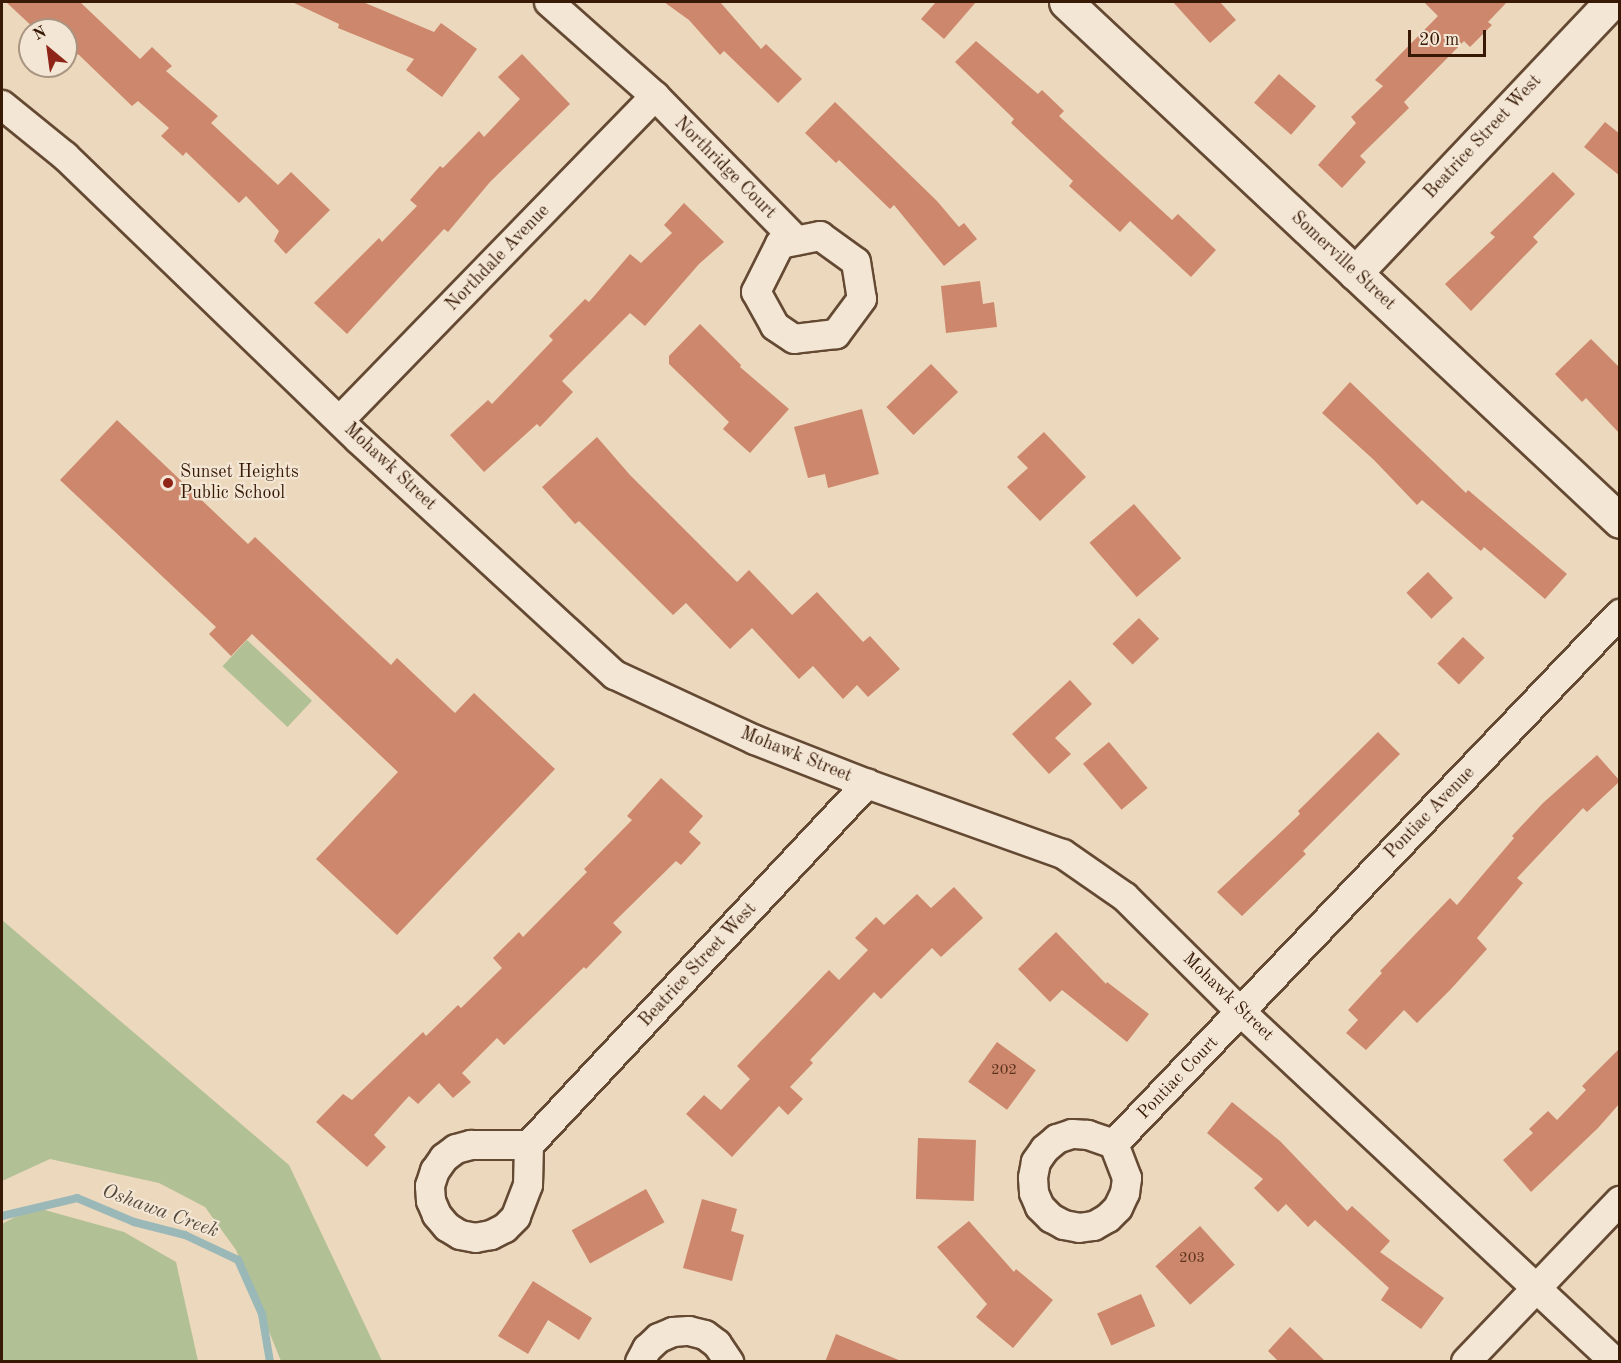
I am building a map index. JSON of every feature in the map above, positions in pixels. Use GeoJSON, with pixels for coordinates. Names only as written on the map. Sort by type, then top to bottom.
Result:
{"type":"FeatureCollection","features":[{"type":"Feature","properties":{"kind":"street","name":"Northridge Court"},"geometry":{"type":"LineString","coordinates":[[549,2],[655,96],[796,240]]}},
{"type":"Feature","properties":{"kind":"street","name":"Somerville Street"},"geometry":{"type":"LineString","coordinates":[[1066,2],[1620,521]]}},
{"type":"Feature","properties":{"kind":"street","name":"Beatrice Street West"},"geometry":{"type":"LineString","coordinates":[[1355,273],[1611,2]]}},
{"type":"Feature","properties":{"kind":"street","name":"Northdale Avenue"},"geometry":{"type":"LineString","coordinates":[[340,420],[655,96]]}},
{"type":"Feature","properties":{"kind":"street","name":"Mohawk Street"},"geometry":{"type":"LineString","coordinates":[[2,105],[65,156],[340,420],[615,675],[755,740],[867,784],[1063,854],[1125,897],[1242,1012],[1615,1362]]}},
{"type":"Feature","properties":{"kind":"street","name":"Pontiac Avenue"},"geometry":{"type":"LineString","coordinates":[[1242,1012],[1620,614]]}},
{"type":"Feature","properties":{"kind":"street","name":"Beatrice Street West"},"geometry":{"type":"LineString","coordinates":[[529,1145],[867,784]]}},
{"type":"Feature","properties":{"kind":"street","name":"Pontiac Court"},"geometry":{"type":"LineString","coordinates":[[1114,1144],[1242,1012]]}},
{"type":"Feature","properties":{"kind":"street"},"geometry":{"type":"LineString","coordinates":[[1466,1362],[1620,1200]]}},
{"type":"Feature","properties":{"kind":"street"},"geometry":{"type":"LineString","coordinates":[[640,1362],[647,1348],[659,1338],[674,1332],[689,1331],[705,1335],[717,1344],[729,1362]]}},
{"type":"Feature","properties":{"kind":"green space"},"geometry":{"type":"Polygon","coordinates":[[[247,640],[312,701],[288,727],[222,666],[247,640]]]}},
{"type":"Feature","properties":{"kind":"green space"},"geometry":{"type":"Polygon","coordinates":[[[2,920],[289,1165],[382,1361],[281,1361],[236,1250],[205,1207],[159,1183],[50,1159],[2,1181],[2,920]]]}},
{"type":"Feature","properties":{"kind":"green space"},"geometry":{"type":"Polygon","coordinates":[[[34,1207],[124,1232],[176,1262],[198,1361],[2,1361],[2,1224],[34,1207]]]}},
{"type":"Feature","properties":{"kind":"building"},"geometry":{"type":"Polygon","coordinates":[[[6,2],[80,2],[140,59],[152,47],[172,66],[166,71],[218,116],[211,123],[278,185],[291,172],[330,210],[286,254],[274,241],[279,231],[246,196],[239,203],[186,152],[183,156],[161,136],[169,128],[138,101],[132,106],[78,54],[78,18],[23,18],[6,2]]]}},
{"type":"Feature","properties":{"kind":"building"},"geometry":{"type":"Polygon","coordinates":[[[292,2],[363,2],[434,32],[441,23],[477,49],[442,97],[406,70],[414,59],[338,28],[339,24],[292,2]]]}},
{"type":"Feature","properties":{"kind":"building"},"geometry":{"type":"Polygon","coordinates":[[[664,2],[720,2],[761,49],[766,44],[802,79],[778,103],[724,51],[720,55],[689,20],[664,2]]]}},
{"type":"Feature","properties":{"kind":"building"},"geometry":{"type":"Polygon","coordinates":[[[936,2],[976,2],[944,39],[921,19],[936,2]]]}},
{"type":"Feature","properties":{"kind":"building"},"geometry":{"type":"Polygon","coordinates":[[[1173,2],[1220,2],[1236,20],[1210,43],[1173,2]]]}},
{"type":"Feature","properties":{"kind":"building"},"geometry":{"type":"Polygon","coordinates":[[[1424,2],[1507,2],[1488,22],[1492,25],[1470,47],[1464,41],[1404,102],[1409,108],[1360,156],[1366,162],[1342,188],[1318,165],[1356,123],[1351,117],[1383,86],[1375,80],[1438,16],[1424,2]]]}},
{"type":"Feature","properties":{"kind":"building"},"geometry":{"type":"Polygon","coordinates":[[[976,41],[1038,94],[1042,90],[1064,111],[1059,116],[1099,153],[1172,220],[1178,214],[1216,250],[1191,277],[1130,221],[1120,232],[1069,186],[1073,181],[1011,123],[1014,119],[955,62],[976,41]]]}},
{"type":"Feature","properties":{"kind":"building"},"geometry":{"type":"Polygon","coordinates":[[[522,54],[570,104],[490,182],[448,232],[444,229],[347,334],[314,303],[379,238],[382,242],[417,206],[410,200],[440,166],[443,168],[479,131],[484,137],[520,99],[498,77],[522,54]]]}},
{"type":"Feature","properties":{"kind":"building"},"geometry":{"type":"Polygon","coordinates":[[[1279,74],[1316,106],[1291,135],[1254,103],[1279,74]]]}},
{"type":"Feature","properties":{"kind":"building"},"geometry":{"type":"Polygon","coordinates":[[[835,102],[937,201],[959,227],[964,223],[977,239],[944,266],[894,205],[890,209],[839,160],[836,163],[805,133],[835,102]]]}},
{"type":"Feature","properties":{"kind":"building"},"geometry":{"type":"Polygon","coordinates":[[[1605,122],[1620,134],[1620,176],[1584,147],[1605,122]]]}},
{"type":"Feature","properties":{"kind":"building"},"geometry":{"type":"Polygon","coordinates":[[[1553,172],[1575,194],[1533,237],[1538,242],[1471,311],[1445,284],[1495,237],[1490,233],[1553,172]]]}},
{"type":"Feature","properties":{"kind":"building"},"geometry":{"type":"Polygon","coordinates":[[[684,203],[724,242],[699,264],[645,326],[630,313],[562,381],[573,392],[540,427],[537,424],[484,472],[450,435],[488,400],[492,404],[553,340],[549,336],[585,299],[589,302],[630,254],[641,263],[672,233],[664,225],[684,203]]]}},
{"type":"Feature","properties":{"kind":"building"},"geometry":{"type":"Polygon","coordinates":[[[980,281],[983,304],[994,302],[997,327],[946,333],[941,286],[980,281]]]}},
{"type":"Feature","properties":{"kind":"building"},"geometry":{"type":"Polygon","coordinates":[[[700,324],[741,365],[740,367],[789,409],[750,453],[723,429],[729,422],[669,364],[669,356],[700,324]]]}},
{"type":"Feature","properties":{"kind":"building"},"geometry":{"type":"Polygon","coordinates":[[[1591,339],[1620,368],[1620,434],[1586,398],[1582,402],[1555,374],[1591,339]]]}},
{"type":"Feature","properties":{"kind":"building"},"geometry":{"type":"Polygon","coordinates":[[[931,364],[958,392],[913,435],[886,407],[931,364]]]}},
{"type":"Feature","properties":{"kind":"building"},"geometry":{"type":"Polygon","coordinates":[[[1350,382],[1466,493],[1468,490],[1567,574],[1545,599],[1484,547],[1481,551],[1422,500],[1417,505],[1374,460],[1322,413],[1350,382]]]}},
{"type":"Feature","properties":{"kind":"building"},"geometry":{"type":"Polygon","coordinates":[[[862,409],[879,474],[828,488],[825,474],[808,478],[794,427],[862,409]]]}},
{"type":"Feature","properties":{"kind":"building"},"geometry":{"type":"Polygon","coordinates":[[[117,420],[248,544],[255,537],[391,665],[397,658],[455,713],[474,693],[555,769],[397,935],[316,859],[398,772],[252,634],[231,656],[209,634],[216,627],[60,480],[117,420]]]}},
{"type":"Feature","properties":{"kind":"building"},"geometry":{"type":"Polygon","coordinates":[[[1044,432],[1086,477],[1040,521],[1007,487],[1028,468],[1017,457],[1044,432]]]}},
{"type":"Feature","properties":{"kind":"building"},"geometry":{"type":"Polygon","coordinates":[[[597,437],[630,475],[737,582],[749,570],[792,615],[817,592],[863,642],[870,636],[900,669],[868,697],[857,685],[843,699],[813,666],[799,679],[752,628],[730,649],[686,603],[673,615],[579,521],[575,524],[542,487],[597,437]]]}},
{"type":"Feature","properties":{"kind":"building"},"geometry":{"type":"Polygon","coordinates":[[[1134,504],[1181,558],[1137,597],[1089,543],[1134,504]]]}},
{"type":"Feature","properties":{"kind":"building"},"geometry":{"type":"Polygon","coordinates":[[[1428,572],[1453,598],[1431,619],[1406,593],[1428,572]]]}},
{"type":"Feature","properties":{"kind":"building"},"geometry":{"type":"Polygon","coordinates":[[[1139,618],[1159,639],[1133,665],[1112,644],[1139,618]]]}},
{"type":"Feature","properties":{"kind":"building"},"geometry":{"type":"Polygon","coordinates":[[[1463,637],[1485,658],[1459,684],[1437,664],[1463,637]]]}},
{"type":"Feature","properties":{"kind":"building"},"geometry":{"type":"Polygon","coordinates":[[[1070,680],[1092,704],[1055,738],[1071,754],[1049,774],[1012,734],[1070,680]]]}},
{"type":"Feature","properties":{"kind":"building"},"geometry":{"type":"Polygon","coordinates":[[[1378,732],[1400,754],[1303,851],[1306,854],[1242,916],[1217,892],[1300,814],[1298,811],[1378,732]]]}},
{"type":"Feature","properties":{"kind":"building"},"geometry":{"type":"Polygon","coordinates":[[[1109,742],[1148,788],[1122,810],[1083,764],[1109,742]]]}},
{"type":"Feature","properties":{"kind":"building"},"geometry":{"type":"Polygon","coordinates":[[[1597,755],[1620,781],[1587,812],[1583,808],[1517,878],[1523,883],[1477,938],[1487,949],[1451,989],[1417,1023],[1404,1010],[1366,1050],[1346,1033],[1358,1020],[1348,1010],[1382,973],[1380,971],[1450,898],[1457,905],[1514,838],[1512,836],[1543,803],[1597,755]]]}},
{"type":"Feature","properties":{"kind":"building"},"geometry":{"type":"Polygon","coordinates":[[[661,778],[703,816],[689,832],[701,843],[681,865],[676,861],[613,923],[622,932],[586,969],[584,967],[504,1045],[497,1038],[462,1073],[471,1082],[453,1098],[439,1083],[418,1104],[409,1096],[374,1135],[386,1147],[367,1167],[316,1122],[343,1094],[352,1100],[423,1032],[426,1036],[458,1005],[461,1008],[502,968],[493,958],[519,932],[523,937],[587,872],[584,869],[632,820],[627,816],[661,778]]]}},
{"type":"Feature","properties":{"kind":"building"},"geometry":{"type":"Polygon","coordinates":[[[954,887],[983,918],[941,957],[932,948],[881,999],[874,992],[810,1060],[813,1063],[790,1087],[803,1099],[788,1115],[779,1106],[732,1157],[686,1114],[704,1095],[721,1110],[750,1079],[737,1066],[829,970],[839,980],[868,950],[855,938],[876,917],[884,925],[917,894],[931,908],[954,887]]]}},
{"type":"Feature","properties":{"kind":"building"},"geometry":{"type":"Polygon","coordinates":[[[1056,932],[1106,984],[1107,982],[1149,1014],[1127,1042],[1062,990],[1050,1002],[1018,969],[1056,932]]]}},
{"type":"Feature","properties":{"kind":"building"},"geometry":{"type":"Polygon","coordinates":[[[997,1042],[1036,1070],[1007,1110],[968,1082],[997,1042]]]}},
{"type":"Feature","properties":{"kind":"building"},"geometry":{"type":"Polygon","coordinates":[[[1620,1048],[1620,1103],[1598,1128],[1531,1192],[1503,1160],[1533,1133],[1529,1129],[1548,1111],[1557,1120],[1586,1090],[1582,1086],[1620,1048]]]}},
{"type":"Feature","properties":{"kind":"building"},"geometry":{"type":"Polygon","coordinates":[[[1232,1102],[1280,1141],[1347,1211],[1352,1206],[1390,1241],[1380,1252],[1444,1298],[1421,1329],[1381,1300],[1389,1288],[1315,1220],[1308,1227],[1286,1204],[1278,1212],[1254,1188],[1263,1179],[1207,1133],[1232,1102]]]}},
{"type":"Feature","properties":{"kind":"building"},"geometry":{"type":"Polygon","coordinates":[[[918,1138],[976,1140],[974,1201],[916,1199],[918,1138]]]}},
{"type":"Feature","properties":{"kind":"building"},"geometry":{"type":"Polygon","coordinates":[[[646,1189],[664,1222],[590,1263],[572,1230],[646,1189]]]}},
{"type":"Feature","properties":{"kind":"building"},"geometry":{"type":"Polygon","coordinates":[[[702,1199],[737,1209],[731,1231],[744,1235],[732,1281],[683,1268],[702,1199]]]}},
{"type":"Feature","properties":{"kind":"building"},"geometry":{"type":"Polygon","coordinates":[[[969,1221],[1014,1272],[1016,1269],[1053,1300],[1013,1348],[976,1317],[987,1304],[937,1247],[969,1221]]]}},
{"type":"Feature","properties":{"kind":"building"},"geometry":{"type":"Polygon","coordinates":[[[1200,1226],[1235,1265],[1190,1305],[1155,1266],[1200,1226]]]}},
{"type":"Feature","properties":{"kind":"building"},"geometry":{"type":"Polygon","coordinates":[[[533,1281],[592,1318],[579,1340],[548,1320],[528,1354],[498,1336],[533,1281]]]}},
{"type":"Feature","properties":{"kind":"building"},"geometry":{"type":"Polygon","coordinates":[[[1141,1294],[1155,1326],[1111,1345],[1097,1314],[1141,1294]]]}},
{"type":"Feature","properties":{"kind":"building"},"geometry":{"type":"Polygon","coordinates":[[[1290,1327],[1326,1362],[1279,1362],[1268,1351],[1290,1327]]]}},
{"type":"Feature","properties":{"kind":"building"},"geometry":{"type":"Polygon","coordinates":[[[836,1334],[901,1361],[901,1362],[825,1362],[836,1334]]]}},
{"type":"Feature","properties":{"kind":"waterway","name":"Oshawa Creek"},"geometry":{"type":"LineString","coordinates":[[2,1216],[77,1198],[134,1222],[185,1235],[238,1260],[262,1314],[270,1362]]}},
{"type":"Feature","properties":{"kind":"place","name":"Sunset Heights Public School"},"geometry":{"type":"Point","coordinates":[168,483]}}]}
